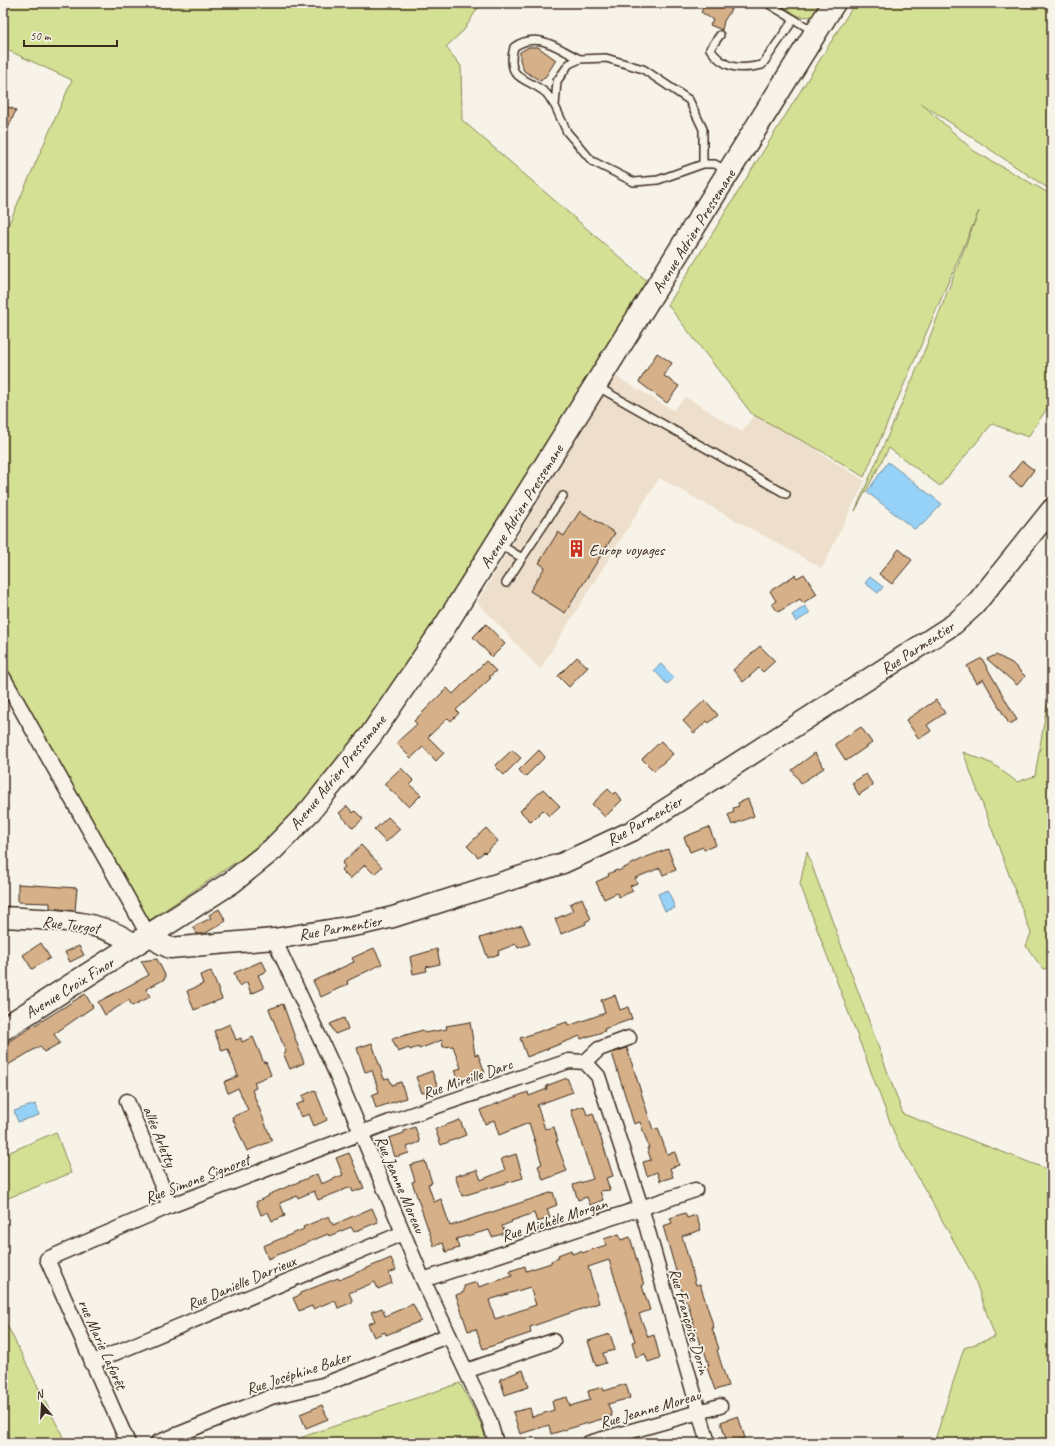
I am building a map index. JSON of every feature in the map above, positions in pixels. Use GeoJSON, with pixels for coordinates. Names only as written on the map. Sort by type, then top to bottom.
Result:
{"type":"FeatureCollection","features":[{"type":"Feature","properties":{"kind":"main road","name":"Avenue Adrien Pressemane"},"geometry":{"type":"LineString","coordinates":[[146,939],[232,882],[272,849],[310,811],[371,734],[445,626],[834,3]]}},
{"type":"Feature","properties":{"kind":"main road","name":"Avenue Croix Finor"},"geometry":{"type":"LineString","coordinates":[[3,1029],[146,939]]}},
{"type":"Feature","properties":{"kind":"street","name":"Rue Parmentier"},"geometry":{"type":"LineString","coordinates":[[146,939],[170,948],[274,939],[359,925],[393,917],[563,863],[632,831],[954,624],[974,606],[1052,509]]}},
{"type":"Feature","properties":{"kind":"street"},"geometry":{"type":"LineString","coordinates":[[3,677],[146,939]]}},
{"type":"Feature","properties":{"kind":"street","name":"Rue Turgot"},"geometry":{"type":"LineString","coordinates":[[3,917],[97,926],[120,935],[146,939]]}},
{"type":"Feature","properties":{"kind":"street","name":"Rue Jeanne Moreau"},"geometry":{"type":"LineString","coordinates":[[274,939],[336,1073],[423,1280],[489,1420],[496,1443]]}},
{"type":"Feature","properties":{"kind":"street"},"geometry":{"type":"LineString","coordinates":[[629,1038],[599,1049],[585,1062],[598,1076],[641,1207]]}},
{"type":"Feature","properties":{"kind":"street","name":"Rue Mireille Darc"},"geometry":{"type":"LineString","coordinates":[[360,1133],[569,1061],[585,1062]]}},
{"type":"Feature","properties":{"kind":"street","name":"allée Arletty"},"geometry":{"type":"LineString","coordinates":[[127,1101],[170,1206]]}},
{"type":"Feature","properties":{"kind":"street","name":"Rue Simone Signoret"},"geometry":{"type":"LineString","coordinates":[[47,1259],[170,1206],[360,1133]]}},
{"type":"Feature","properties":{"kind":"street","name":"Rue Michèle Morgan"},"geometry":{"type":"LineString","coordinates":[[423,1280],[695,1190]]}},
{"type":"Feature","properties":{"kind":"street","name":"Rue Françoise Dorin"},"geometry":{"type":"LineString","coordinates":[[641,1207],[708,1443]]}},
{"type":"Feature","properties":{"kind":"street","name":"Rue Danielle Darrieux"},"geometry":{"type":"LineString","coordinates":[[91,1363],[403,1233]]}},
{"type":"Feature","properties":{"kind":"street","name":"rue Marie Laforêt"},"geometry":{"type":"LineString","coordinates":[[47,1259],[91,1363],[128,1443]]}},
{"type":"Feature","properties":{"kind":"street","name":"Rue Joséphine Baker"},"geometry":{"type":"LineString","coordinates":[[157,1443],[271,1397],[323,1385],[449,1335]]}},
{"type":"Feature","properties":{"kind":"street"},"geometry":{"type":"LineString","coordinates":[[466,1371],[553,1341]]}},
{"type":"Feature","properties":{"kind":"street","name":"Rue Jeanne Moreau"},"geometry":{"type":"LineString","coordinates":[[589,1443],[720,1406]]}},
{"type":"Feature","properties":{"kind":"lane"},"geometry":{"type":"LineString","coordinates":[[767,3],[816,32]]}},
{"type":"Feature","properties":{"kind":"lane"},"geometry":{"type":"LineString","coordinates":[[720,34],[710,49],[716,58],[730,67],[745,69],[762,66],[794,19]]}},
{"type":"Feature","properties":{"kind":"lane"},"geometry":{"type":"LineString","coordinates":[[580,59],[549,42],[534,39],[522,41],[514,47],[511,60],[516,72],[525,81],[546,93],[555,106],[567,132],[592,161],[634,182],[658,180],[703,164],[715,164],[729,172]]}},
{"type":"Feature","properties":{"kind":"lane"},"geometry":{"type":"LineString","coordinates":[[555,106],[557,81],[569,64],[580,59],[606,58],[643,69],[689,100],[703,129],[703,164]]}},
{"type":"Feature","properties":{"kind":"lane"},"geometry":{"type":"LineString","coordinates":[[596,386],[786,494]]}},
{"type":"Feature","properties":{"kind":"lane"},"geometry":{"type":"LineString","coordinates":[[506,583],[563,496]]}},
{"type":"Feature","properties":{"kind":"lane"},"geometry":{"type":"LineString","coordinates":[[497,543],[522,558]]}},
{"type":"Feature","properties":{"kind":"shaded area","name":"Europ voyages"},"geometry":{"type":"Polygon","coordinates":[[[615,376],[673,410],[686,397],[742,432],[756,412],[865,481],[822,568],[659,478],[540,669],[477,602],[615,376]]]}},
{"type":"Feature","properties":{"kind":"green space"},"geometry":{"type":"Polygon","coordinates":[[[3,3],[481,3],[464,30],[446,47],[461,66],[462,120],[647,281],[423,647],[304,803],[275,836],[150,920],[143,915],[3,669],[3,237],[72,80],[3,48],[3,3]]]}},
{"type":"Feature","properties":{"kind":"green space"},"geometry":{"type":"Polygon","coordinates":[[[777,3],[822,3],[813,17],[798,16],[777,3]]]}},
{"type":"Feature","properties":{"kind":"green space"},"geometry":{"type":"Polygon","coordinates":[[[855,3],[1052,3],[1052,191],[921,103],[974,151],[1052,195],[1052,401],[1028,437],[992,424],[940,486],[889,448],[855,511],[920,362],[979,211],[864,477],[827,454],[752,414],[668,305],[855,3]]]}},
{"type":"Feature","properties":{"kind":"green space"},"geometry":{"type":"Polygon","coordinates":[[[1052,702],[1052,967],[1043,969],[1026,946],[1031,933],[963,752],[993,764],[1017,782],[1035,776],[1047,705],[1052,702]]]}},
{"type":"Feature","properties":{"kind":"green space"},"geometry":{"type":"Polygon","coordinates":[[[807,852],[903,1114],[1052,1171],[1052,1443],[934,1443],[964,1348],[995,1337],[974,1277],[896,1138],[800,884],[807,852]]]}},
{"type":"Feature","properties":{"kind":"green space"},"geometry":{"type":"Polygon","coordinates":[[[56,1132],[71,1173],[3,1200],[3,1155],[56,1132]]]}},
{"type":"Feature","properties":{"kind":"green space"},"geometry":{"type":"Polygon","coordinates":[[[3,1317],[66,1443],[3,1443],[3,1317]]]}},
{"type":"Feature","properties":{"kind":"green space"},"geometry":{"type":"Polygon","coordinates":[[[460,1383],[482,1426],[487,1443],[285,1443],[460,1383]]]}},
{"type":"Feature","properties":{"kind":"water"},"geometry":{"type":"Polygon","coordinates":[[[888,462],[942,504],[923,524],[914,529],[867,492],[888,462]]]}},
{"type":"Feature","properties":{"kind":"water"},"geometry":{"type":"Polygon","coordinates":[[[870,577],[883,587],[878,593],[865,583],[870,577]]]}},
{"type":"Feature","properties":{"kind":"water"},"geometry":{"type":"Polygon","coordinates":[[[805,606],[810,613],[796,622],[792,615],[805,606]]]}},
{"type":"Feature","properties":{"kind":"water"},"geometry":{"type":"Polygon","coordinates":[[[661,664],[674,678],[667,684],[654,670],[661,664]]]}},
{"type":"Feature","properties":{"kind":"water"},"geometry":{"type":"Polygon","coordinates":[[[668,890],[675,908],[665,911],[658,894],[668,890]]]}},
{"type":"Feature","properties":{"kind":"water"},"geometry":{"type":"Polygon","coordinates":[[[35,1104],[39,1115],[18,1122],[14,1111],[35,1104]]]}},
{"type":"Feature","properties":{"kind":"building"},"geometry":{"type":"Polygon","coordinates":[[[706,3],[735,3],[724,21],[722,30],[710,25],[713,20],[701,12],[706,3]]]}},
{"type":"Feature","properties":{"kind":"building"},"geometry":{"type":"Polygon","coordinates":[[[529,47],[538,47],[556,60],[544,79],[543,78],[541,81],[524,71],[520,60],[520,52],[529,47]]]}},
{"type":"Feature","properties":{"kind":"building"},"geometry":{"type":"Polygon","coordinates":[[[3,105],[16,110],[3,140],[3,105]]]}},
{"type":"Feature","properties":{"kind":"building"},"geometry":{"type":"Polygon","coordinates":[[[657,353],[672,363],[664,376],[679,386],[667,403],[639,382],[657,353]]]}},
{"type":"Feature","properties":{"kind":"building"},"geometry":{"type":"Polygon","coordinates":[[[1022,461],[1034,470],[1021,487],[1009,477],[1022,461]]]}},
{"type":"Feature","properties":{"kind":"building","name":"Europ voyages"},"geometry":{"type":"Polygon","coordinates":[[[580,511],[615,533],[565,613],[530,591],[545,567],[539,563],[558,532],[564,536],[580,511]]]}},
{"type":"Feature","properties":{"kind":"building"},"geometry":{"type":"Polygon","coordinates":[[[899,549],[912,560],[892,584],[879,574],[899,549]]]}},
{"type":"Feature","properties":{"kind":"building"},"geometry":{"type":"Polygon","coordinates":[[[804,574],[817,594],[803,603],[800,599],[778,612],[772,604],[776,601],[770,591],[795,575],[797,578],[804,574]]]}},
{"type":"Feature","properties":{"kind":"building"},"geometry":{"type":"Polygon","coordinates":[[[486,624],[505,644],[492,657],[473,637],[486,624]]]}},
{"type":"Feature","properties":{"kind":"building"},"geometry":{"type":"Polygon","coordinates":[[[760,646],[775,661],[763,672],[759,668],[743,682],[733,670],[760,646]]]}},
{"type":"Feature","properties":{"kind":"building"},"geometry":{"type":"Polygon","coordinates":[[[996,655],[1012,663],[1025,676],[1017,685],[987,659],[996,655]]]}},
{"type":"Feature","properties":{"kind":"building"},"geometry":{"type":"Polygon","coordinates":[[[577,657],[588,667],[569,687],[558,676],[577,657]]]}},
{"type":"Feature","properties":{"kind":"building"},"geometry":{"type":"Polygon","coordinates":[[[982,659],[1017,720],[1009,724],[983,679],[977,683],[967,666],[982,659]]]}},
{"type":"Feature","properties":{"kind":"building"},"geometry":{"type":"Polygon","coordinates":[[[486,661],[496,671],[489,677],[491,678],[456,710],[459,713],[451,721],[448,718],[428,737],[444,753],[436,761],[423,747],[411,758],[396,743],[417,724],[414,721],[447,688],[453,694],[486,661]]]}},
{"type":"Feature","properties":{"kind":"building"},"geometry":{"type":"Polygon","coordinates":[[[705,700],[718,715],[709,723],[707,721],[694,733],[683,721],[705,700]]]}},
{"type":"Feature","properties":{"kind":"building"},"geometry":{"type":"Polygon","coordinates":[[[936,700],[945,713],[927,725],[931,731],[919,739],[906,720],[936,700]]]}},
{"type":"Feature","properties":{"kind":"building"},"geometry":{"type":"Polygon","coordinates":[[[861,727],[872,743],[846,761],[835,744],[861,727]]]}},
{"type":"Feature","properties":{"kind":"building"},"geometry":{"type":"Polygon","coordinates":[[[661,741],[673,754],[654,771],[642,759],[661,741]]]}},
{"type":"Feature","properties":{"kind":"building"},"geometry":{"type":"Polygon","coordinates":[[[512,750],[521,758],[504,775],[495,766],[512,750]]]}},
{"type":"Feature","properties":{"kind":"building"},"geometry":{"type":"Polygon","coordinates":[[[539,750],[545,757],[525,777],[519,770],[539,750]]]}},
{"type":"Feature","properties":{"kind":"building"},"geometry":{"type":"Polygon","coordinates":[[[815,753],[824,768],[801,783],[792,770],[815,753]]]}},
{"type":"Feature","properties":{"kind":"building"},"geometry":{"type":"Polygon","coordinates":[[[401,768],[414,781],[410,785],[421,795],[409,807],[384,784],[401,768]]]}},
{"type":"Feature","properties":{"kind":"building"},"geometry":{"type":"Polygon","coordinates":[[[866,774],[873,785],[859,795],[852,783],[866,774]]]}},
{"type":"Feature","properties":{"kind":"building"},"geometry":{"type":"Polygon","coordinates":[[[543,789],[560,806],[549,816],[543,810],[531,822],[520,811],[543,789]]]}},
{"type":"Feature","properties":{"kind":"building"},"geometry":{"type":"Polygon","coordinates":[[[608,789],[613,794],[615,792],[622,800],[605,817],[592,804],[608,789]]]}},
{"type":"Feature","properties":{"kind":"building"},"geometry":{"type":"Polygon","coordinates":[[[748,799],[754,816],[732,825],[728,815],[734,812],[733,808],[739,806],[738,803],[748,799]]]}},
{"type":"Feature","properties":{"kind":"building"},"geometry":{"type":"Polygon","coordinates":[[[347,806],[353,813],[355,811],[363,819],[353,828],[339,813],[347,806]]]}},
{"type":"Feature","properties":{"kind":"building"},"geometry":{"type":"Polygon","coordinates":[[[388,817],[400,829],[386,842],[374,830],[388,817]]]}},
{"type":"Feature","properties":{"kind":"building"},"geometry":{"type":"Polygon","coordinates":[[[709,827],[716,845],[704,850],[703,847],[690,852],[684,837],[709,827]]]}},
{"type":"Feature","properties":{"kind":"building"},"geometry":{"type":"Polygon","coordinates":[[[486,828],[498,841],[485,853],[484,852],[478,857],[467,846],[486,828]]]}},
{"type":"Feature","properties":{"kind":"building"},"geometry":{"type":"Polygon","coordinates":[[[361,845],[382,867],[374,874],[365,865],[350,879],[341,870],[345,867],[342,863],[361,845]]]}},
{"type":"Feature","properties":{"kind":"building"},"geometry":{"type":"Polygon","coordinates":[[[668,849],[676,870],[663,875],[660,868],[635,878],[637,883],[630,886],[633,891],[619,897],[617,893],[604,899],[596,882],[609,876],[608,874],[668,849]]]}},
{"type":"Feature","properties":{"kind":"building"},"geometry":{"type":"Polygon","coordinates":[[[18,884],[77,888],[75,911],[50,908],[50,903],[18,902],[18,884]]]}},
{"type":"Feature","properties":{"kind":"building"},"geometry":{"type":"Polygon","coordinates":[[[582,898],[591,919],[585,922],[586,924],[561,934],[555,919],[573,911],[570,904],[582,898]]]}},
{"type":"Feature","properties":{"kind":"building"},"geometry":{"type":"Polygon","coordinates":[[[219,909],[226,921],[204,934],[197,934],[193,927],[211,918],[209,915],[219,909]]]}},
{"type":"Feature","properties":{"kind":"building"},"geometry":{"type":"Polygon","coordinates":[[[522,925],[530,944],[518,948],[516,944],[498,951],[499,954],[488,958],[480,938],[522,925]]]}},
{"type":"Feature","properties":{"kind":"building"},"geometry":{"type":"Polygon","coordinates":[[[41,943],[50,958],[32,969],[23,955],[41,943]]]}},
{"type":"Feature","properties":{"kind":"building"},"geometry":{"type":"Polygon","coordinates":[[[79,946],[84,955],[70,962],[65,952],[79,946]]]}},
{"type":"Feature","properties":{"kind":"building"},"geometry":{"type":"Polygon","coordinates":[[[374,948],[382,964],[347,981],[348,984],[321,997],[313,981],[354,962],[352,958],[374,948]]]}},
{"type":"Feature","properties":{"kind":"building"},"geometry":{"type":"Polygon","coordinates":[[[437,949],[440,964],[426,967],[427,971],[413,974],[410,957],[437,949]]]}},
{"type":"Feature","properties":{"kind":"building"},"geometry":{"type":"Polygon","coordinates":[[[157,959],[165,975],[165,979],[146,989],[150,997],[132,1006],[129,1000],[105,1015],[98,1002],[149,975],[141,961],[157,959]]]}},
{"type":"Feature","properties":{"kind":"building"},"geometry":{"type":"Polygon","coordinates":[[[262,961],[267,971],[258,975],[264,988],[251,994],[247,982],[239,986],[234,973],[262,961]]]}},
{"type":"Feature","properties":{"kind":"building"},"geometry":{"type":"Polygon","coordinates":[[[211,971],[222,999],[194,1010],[187,991],[203,984],[200,975],[211,971]]]}},
{"type":"Feature","properties":{"kind":"building"},"geometry":{"type":"Polygon","coordinates":[[[85,994],[93,1007],[54,1034],[60,1043],[44,1052],[40,1046],[3,1068],[3,1045],[85,994]]]}},
{"type":"Feature","properties":{"kind":"building"},"geometry":{"type":"Polygon","coordinates":[[[615,995],[620,1010],[628,1007],[632,1019],[604,1029],[605,1031],[581,1039],[580,1036],[527,1057],[520,1038],[567,1022],[568,1026],[605,1013],[601,1000],[615,995]]]}},
{"type":"Feature","properties":{"kind":"building"},"geometry":{"type":"Polygon","coordinates":[[[283,1004],[304,1063],[290,1069],[283,1053],[286,1052],[269,1009],[283,1004]]]}},
{"type":"Feature","properties":{"kind":"building"},"geometry":{"type":"Polygon","coordinates":[[[344,1018],[348,1029],[335,1034],[330,1024],[344,1018]]]}},
{"type":"Feature","properties":{"kind":"building"},"geometry":{"type":"Polygon","coordinates":[[[470,1022],[475,1055],[478,1054],[485,1073],[465,1080],[459,1081],[455,1070],[461,1068],[453,1046],[443,1047],[442,1040],[419,1049],[418,1047],[410,1050],[409,1048],[398,1052],[392,1039],[423,1030],[425,1033],[447,1029],[446,1026],[470,1022]]]}},
{"type":"Feature","properties":{"kind":"building"},"geometry":{"type":"Polygon","coordinates":[[[230,1024],[236,1040],[241,1038],[242,1042],[253,1037],[271,1075],[254,1082],[256,1088],[252,1090],[272,1141],[247,1151],[232,1117],[248,1110],[238,1088],[228,1093],[224,1082],[238,1076],[228,1049],[222,1051],[214,1031],[230,1024]]]}},
{"type":"Feature","properties":{"kind":"building"},"geometry":{"type":"Polygon","coordinates":[[[372,1043],[384,1079],[389,1078],[392,1085],[401,1082],[406,1098],[376,1108],[372,1095],[379,1092],[372,1070],[365,1072],[357,1048],[372,1043]]]}},
{"type":"Feature","properties":{"kind":"building"},"geometry":{"type":"Polygon","coordinates":[[[627,1048],[653,1130],[658,1128],[667,1154],[675,1152],[679,1165],[670,1168],[673,1177],[660,1181],[657,1172],[647,1176],[643,1162],[651,1160],[647,1148],[649,1148],[640,1122],[634,1124],[612,1053],[627,1048]]]}},
{"type":"Feature","properties":{"kind":"building"},"geometry":{"type":"Polygon","coordinates":[[[432,1071],[438,1088],[422,1093],[416,1077],[432,1071]]]}},
{"type":"Feature","properties":{"kind":"building"},"geometry":{"type":"Polygon","coordinates":[[[567,1078],[573,1092],[537,1105],[545,1129],[554,1127],[558,1141],[556,1141],[567,1171],[543,1180],[538,1166],[542,1164],[529,1123],[499,1135],[494,1120],[485,1124],[480,1110],[528,1092],[529,1096],[547,1089],[546,1086],[567,1078]]]}},
{"type":"Feature","properties":{"kind":"building"},"geometry":{"type":"Polygon","coordinates":[[[315,1090],[327,1120],[314,1126],[309,1114],[301,1117],[296,1105],[305,1101],[302,1096],[315,1090]]]}},
{"type":"Feature","properties":{"kind":"building"},"geometry":{"type":"Polygon","coordinates":[[[584,1106],[587,1115],[593,1113],[613,1176],[606,1178],[610,1190],[600,1191],[603,1200],[590,1205],[587,1197],[578,1200],[573,1185],[593,1179],[571,1110],[584,1106]]]}},
{"type":"Feature","properties":{"kind":"building"},"geometry":{"type":"Polygon","coordinates":[[[460,1120],[466,1135],[441,1145],[435,1129],[460,1120]]]}},
{"type":"Feature","properties":{"kind":"building"},"geometry":{"type":"Polygon","coordinates":[[[415,1127],[420,1142],[407,1147],[409,1153],[395,1157],[389,1138],[404,1133],[404,1131],[415,1127]]]}},
{"type":"Feature","properties":{"kind":"building"},"geometry":{"type":"Polygon","coordinates":[[[349,1153],[364,1188],[353,1192],[351,1187],[318,1200],[314,1191],[298,1198],[297,1196],[280,1203],[285,1216],[272,1221],[268,1212],[261,1215],[256,1202],[269,1196],[268,1195],[317,1174],[321,1184],[343,1175],[336,1158],[349,1153]]]}},
{"type":"Feature","properties":{"kind":"building"},"geometry":{"type":"Polygon","coordinates":[[[516,1154],[523,1178],[462,1196],[455,1176],[477,1170],[481,1180],[505,1170],[501,1159],[516,1154]]]}},
{"type":"Feature","properties":{"kind":"building"},"geometry":{"type":"Polygon","coordinates":[[[425,1161],[432,1183],[428,1184],[434,1202],[441,1199],[450,1226],[553,1192],[557,1205],[547,1209],[550,1218],[537,1222],[534,1213],[511,1221],[512,1222],[502,1226],[505,1233],[492,1237],[489,1230],[456,1239],[459,1248],[446,1252],[443,1243],[434,1246],[412,1182],[415,1181],[410,1165],[425,1161]]]}},
{"type":"Feature","properties":{"kind":"building"},"geometry":{"type":"Polygon","coordinates":[[[372,1208],[378,1222],[354,1232],[351,1227],[329,1236],[328,1234],[268,1259],[263,1246],[304,1229],[303,1227],[329,1216],[333,1225],[372,1208]]]}},
{"type":"Feature","properties":{"kind":"building"},"geometry":{"type":"Polygon","coordinates":[[[685,1213],[687,1218],[696,1215],[701,1230],[682,1236],[696,1285],[700,1284],[714,1328],[712,1328],[719,1349],[717,1350],[728,1386],[715,1390],[706,1365],[709,1365],[702,1344],[700,1345],[687,1301],[685,1302],[663,1226],[672,1223],[670,1218],[685,1213]]]}},
{"type":"Feature","properties":{"kind":"building"},"geometry":{"type":"Polygon","coordinates":[[[619,1234],[621,1240],[630,1237],[644,1285],[642,1286],[650,1310],[639,1314],[648,1337],[654,1335],[660,1358],[648,1362],[645,1354],[636,1357],[632,1342],[635,1341],[609,1260],[588,1267],[599,1303],[530,1327],[531,1333],[483,1349],[476,1329],[468,1331],[456,1295],[464,1292],[464,1286],[477,1282],[479,1287],[512,1276],[510,1271],[525,1266],[526,1271],[551,1263],[551,1261],[559,1258],[558,1255],[571,1250],[572,1254],[581,1251],[582,1253],[606,1245],[604,1239],[619,1234]],[[530,1287],[489,1300],[495,1319],[536,1305],[530,1287]]]}},
{"type":"Feature","properties":{"kind":"building"},"geometry":{"type":"Polygon","coordinates":[[[391,1258],[396,1270],[389,1273],[392,1283],[378,1289],[375,1282],[349,1293],[353,1302],[338,1308],[335,1300],[313,1309],[312,1306],[299,1311],[293,1298],[300,1295],[300,1293],[338,1278],[339,1280],[391,1258]]]}},
{"type":"Feature","properties":{"kind":"building"},"geometry":{"type":"Polygon","coordinates":[[[413,1304],[421,1321],[386,1335],[385,1332],[374,1337],[368,1324],[375,1321],[371,1312],[382,1308],[385,1316],[413,1304]]]}},
{"type":"Feature","properties":{"kind":"building"},"geometry":{"type":"Polygon","coordinates":[[[610,1334],[615,1350],[603,1353],[606,1363],[596,1366],[588,1341],[610,1334]]]}},
{"type":"Feature","properties":{"kind":"building"},"geometry":{"type":"Polygon","coordinates":[[[523,1370],[529,1387],[505,1395],[500,1379],[523,1370]]]}},
{"type":"Feature","properties":{"kind":"building"},"geometry":{"type":"Polygon","coordinates":[[[626,1384],[630,1398],[608,1404],[612,1416],[551,1434],[549,1425],[520,1434],[513,1412],[530,1408],[532,1417],[554,1410],[552,1401],[567,1397],[570,1406],[590,1400],[588,1391],[603,1387],[604,1391],[626,1384]]]}},
{"type":"Feature","properties":{"kind":"building"},"geometry":{"type":"Polygon","coordinates":[[[322,1405],[328,1419],[306,1428],[300,1414],[322,1405]]]}},
{"type":"Feature","properties":{"kind":"building"},"geometry":{"type":"Polygon","coordinates":[[[738,1416],[745,1438],[727,1443],[721,1422],[738,1416]]]}},
{"type":"Feature","properties":{"kind":"place","name":"Europ voyages"},"geometry":{"type":"Point","coordinates":[576,549]}}]}
